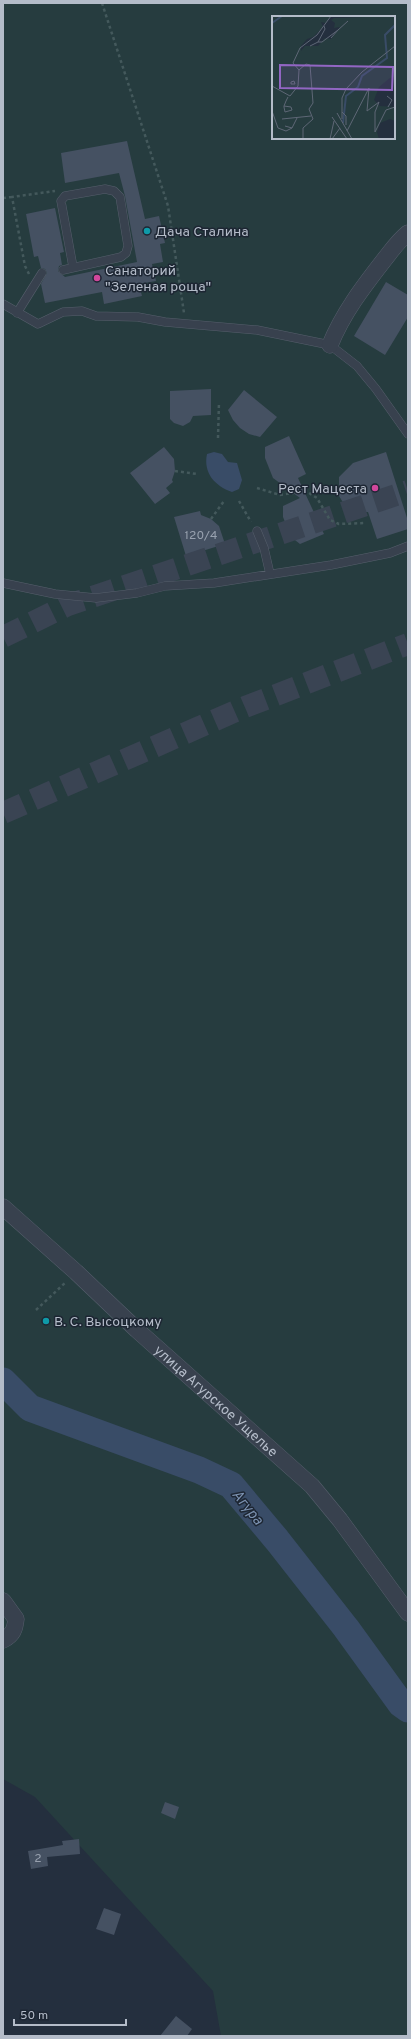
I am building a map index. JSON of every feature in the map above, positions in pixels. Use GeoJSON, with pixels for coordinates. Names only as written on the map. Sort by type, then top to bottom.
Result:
{"type":"FeatureCollection","features":[{"type":"Feature","properties":{"kind":"street"},"geometry":{"type":"LineString","coordinates":[[330,345],[338,323],[368,280],[399,240],[408,233]]}},
{"type":"Feature","properties":{"kind":"street","name":"улица Агурское Ущелье"},"geometry":{"type":"LineString","coordinates":[[3,1207],[76,1272],[137,1330],[312,1486],[340,1520],[408,1613]]}},
{"type":"Feature","properties":{"kind":"street"},"geometry":{"type":"LineString","coordinates":[[3,1601],[16,1618],[15,1628],[10,1637],[3,1640]]}},
{"type":"Feature","properties":{"kind":"lane"},"geometry":{"type":"LineString","coordinates":[[63,270],[73,266],[121,257],[126,253],[128,246],[120,197],[114,191],[105,189],[65,196],[61,201],[73,266]]}},
{"type":"Feature","properties":{"kind":"lane"},"geometry":{"type":"LineString","coordinates":[[17,313],[42,273]]}},
{"type":"Feature","properties":{"kind":"lane"},"geometry":{"type":"LineString","coordinates":[[3,304],[38,324],[63,312],[82,311],[96,316],[138,317],[186,324],[257,330],[330,345],[357,366],[376,389],[408,434]]}},
{"type":"Feature","properties":{"kind":"lane"},"geometry":{"type":"LineString","coordinates":[[257,531],[264,548],[270,574]]}},
{"type":"Feature","properties":{"kind":"lane"},"geometry":{"type":"LineString","coordinates":[[3,583],[56,594],[96,598],[137,593],[165,586],[214,582],[331,565],[390,553],[408,546]]}},
{"type":"Feature","properties":{"kind":"path"},"geometry":{"type":"LineString","coordinates":[[102,3],[168,206],[186,324]]}},
{"type":"Feature","properties":{"kind":"path"},"geometry":{"type":"LineString","coordinates":[[3,198],[55,190],[61,201]]}},
{"type":"Feature","properties":{"kind":"path"},"geometry":{"type":"LineString","coordinates":[[12,197],[25,266],[34,285]]}},
{"type":"Feature","properties":{"kind":"path"},"geometry":{"type":"LineString","coordinates":[[218,438],[219,402]]}},
{"type":"Feature","properties":{"kind":"path"},"geometry":{"type":"LineString","coordinates":[[175,471],[198,474]]}},
{"type":"Feature","properties":{"kind":"path"},"geometry":{"type":"LineString","coordinates":[[257,488],[280,495],[306,491],[317,498],[330,520],[339,524],[364,522]]}},
{"type":"Feature","properties":{"kind":"path"},"geometry":{"type":"LineString","coordinates":[[211,519],[224,501]]}},
{"type":"Feature","properties":{"kind":"path"},"geometry":{"type":"LineString","coordinates":[[239,501],[257,531]]}},
{"type":"Feature","properties":{"kind":"path"},"geometry":{"type":"LineString","coordinates":[[36,1310],[76,1272]]}},
{"type":"Feature","properties":{"kind":"green space"},"geometry":{"type":"Polygon","coordinates":[[[3,3],[408,3],[408,2036],[221,2036],[213,1991],[35,1797],[3,1779],[3,3]]]}},
{"type":"Feature","properties":{"kind":"water"},"geometry":{"type":"Polygon","coordinates":[[[214,452],[222,454],[228,462],[237,463],[242,480],[239,489],[232,492],[220,486],[212,478],[206,461],[207,454],[214,452]]]}},
{"type":"Feature","properties":{"kind":"building","name":"Дача Сталина"},"geometry":{"type":"Polygon","coordinates":[[[127,141],[145,219],[159,216],[165,243],[160,244],[163,262],[152,264],[156,281],[139,284],[142,296],[104,304],[102,292],[45,303],[41,284],[47,273],[45,269],[41,268],[38,256],[34,257],[26,214],[55,208],[64,252],[60,253],[62,265],[59,266],[58,271],[65,277],[137,262],[125,196],[119,173],[65,183],[61,153],[127,141]]]}},
{"type":"Feature","properties":{"kind":"building"},"geometry":{"type":"Polygon","coordinates":[[[386,282],[408,295],[408,317],[385,355],[354,336],[386,282]]]}},
{"type":"Feature","properties":{"kind":"building"},"geometry":{"type":"Polygon","coordinates":[[[211,389],[211,415],[193,416],[190,422],[183,426],[174,423],[170,419],[170,391],[211,389]]]}},
{"type":"Feature","properties":{"kind":"building"},"geometry":{"type":"Polygon","coordinates":[[[244,390],[277,417],[260,437],[249,434],[240,428],[233,420],[228,410],[244,390]]]}},
{"type":"Feature","properties":{"kind":"building"},"geometry":{"type":"Polygon","coordinates":[[[289,436],[306,474],[298,478],[324,534],[300,544],[291,537],[283,517],[283,506],[300,498],[273,478],[265,458],[265,447],[289,436]]]}},
{"type":"Feature","properties":{"kind":"building"},"geometry":{"type":"Polygon","coordinates":[[[164,447],[174,459],[175,471],[172,480],[173,482],[166,488],[170,493],[155,504],[130,473],[164,447]]]}},
{"type":"Feature","properties":{"kind":"building"},"geometry":{"type":"Polygon","coordinates":[[[386,452],[408,521],[408,529],[377,539],[368,512],[349,512],[339,496],[339,477],[353,463],[386,452]]]}},
{"type":"Feature","properties":{"kind":"building"},"geometry":{"type":"Polygon","coordinates":[[[200,511],[201,515],[211,519],[219,526],[225,544],[186,556],[174,517],[200,511]]]}},
{"type":"Feature","properties":{"kind":"building"},"geometry":{"type":"Polygon","coordinates":[[[165,1802],[179,1807],[175,1819],[161,1813],[165,1802]]]}},
{"type":"Feature","properties":{"kind":"building"},"geometry":{"type":"Polygon","coordinates":[[[79,1839],[80,1854],[47,1857],[48,1866],[31,1869],[28,1851],[63,1845],[62,1841],[79,1839]]]}},
{"type":"Feature","properties":{"kind":"building"},"geometry":{"type":"Polygon","coordinates":[[[104,1908],[121,1914],[114,1935],[96,1929],[104,1908]]]}},
{"type":"Feature","properties":{"kind":"building"},"geometry":{"type":"Polygon","coordinates":[[[176,2016],[192,2029],[187,2036],[160,2036],[176,2016]]]}},
{"type":"Feature","properties":{"kind":"waterway","name":"Агура"},"geometry":{"type":"LineString","coordinates":[[3,1381],[30,1408],[199,1470],[231,1485],[277,1540],[346,1628],[401,1704],[408,1709]]}},
{"type":"Feature","properties":{"kind":"tunnel"},"geometry":{"type":"LineString","coordinates":[[3,637],[68,605],[408,491]]}},
{"type":"Feature","properties":{"kind":"tunnel"},"geometry":{"type":"LineString","coordinates":[[3,813],[245,707],[408,644]]}},
{"type":"Feature","properties":{"kind":"place","name":"Дача Сталина"},"geometry":{"type":"Point","coordinates":[147,231]}},
{"type":"Feature","properties":{"kind":"place","name":"Санаторий \"Зеленая роща\""},"geometry":{"type":"Point","coordinates":[97,278]}},
{"type":"Feature","properties":{"kind":"place","name":"Рест Мацеста"},"geometry":{"type":"Point","coordinates":[375,488]}},
{"type":"Feature","properties":{"kind":"place","name":"В. С. Высоцкому"},"geometry":{"type":"Point","coordinates":[46,1321]}}]}
